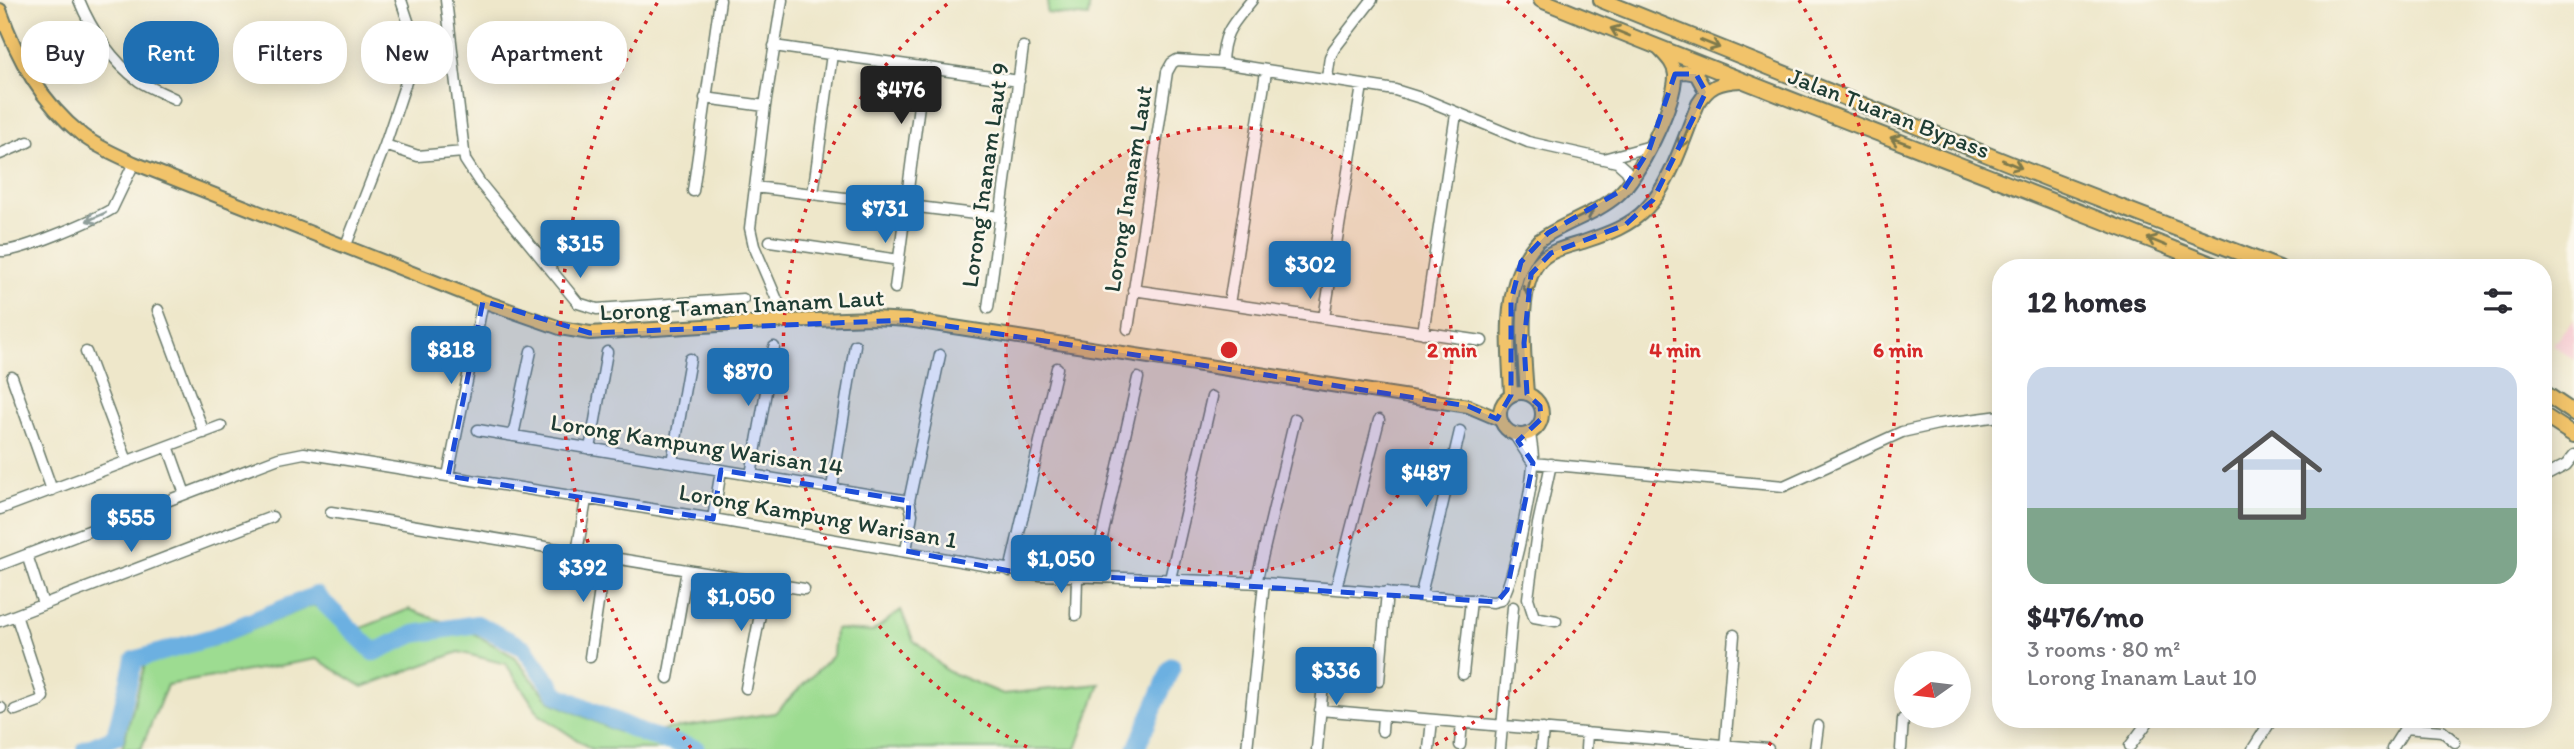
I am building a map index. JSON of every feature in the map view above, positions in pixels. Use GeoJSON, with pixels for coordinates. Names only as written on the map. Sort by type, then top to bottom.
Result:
{"type":"FeatureCollection","features":[{"type":"Feature","properties":{"kind":"highway","name":"Jalan Tuaran Bypass"},"geometry":{"type":"LineString","coordinates":[[1541,0],[2198,259]]}},
{"type":"Feature","properties":{"kind":"highway","name":"Jalan Tuaran Bypass"},"geometry":{"type":"LineString","coordinates":[[1601,0],[2255,259]]}},
{"type":"Feature","properties":{"kind":"highway"},"geometry":{"type":"LineString","coordinates":[[2552,398],[2574,413]]}},
{"type":"Feature","properties":{"kind":"highway"},"geometry":{"type":"LineString","coordinates":[[2552,421],[2574,435]]}},
{"type":"Feature","properties":{"kind":"main road","name":"Lorong Taman Inanam Laut"},"geometry":{"type":"LineString","coordinates":[[1,14],[29,76],[54,107],[83,136],[134,163],[483,301],[560,328],[590,333],[786,321],[873,318],[923,321],[1468,406],[1501,421]]}},
{"type":"Feature","properties":{"kind":"main road"},"geometry":{"type":"LineString","coordinates":[[1468,406],[1507,399],[1527,394],[1537,401],[1542,412],[1539,424],[1530,433],[1514,434],[1508,431],[1501,421],[1507,399],[1514,283],[1521,262],[1538,241],[1615,198],[1632,180],[1651,146],[1670,98],[1675,74],[1669,60],[1658,48]]}},
{"type":"Feature","properties":{"kind":"main road"},"geometry":{"type":"LineString","coordinates":[[1675,74],[1696,74],[1706,92]]}},
{"type":"Feature","properties":{"kind":"main road"},"geometry":{"type":"LineString","coordinates":[[1527,394],[1524,343],[1527,287],[1535,265],[1551,253],[1625,225],[1646,209],[1662,188],[1698,104],[1706,92],[1720,83],[1744,81]]}},
{"type":"Feature","properties":{"kind":"street"},"geometry":{"type":"LineString","coordinates":[[79,0],[100,38],[119,63],[141,82],[175,99]]}},
{"type":"Feature","properties":{"kind":"street"},"geometry":{"type":"LineString","coordinates":[[346,246],[385,145],[411,67],[411,30],[401,0]]}},
{"type":"Feature","properties":{"kind":"street"},"geometry":{"type":"LineString","coordinates":[[446,0],[463,152],[469,168],[578,303],[597,309],[743,299]]}},
{"type":"Feature","properties":{"kind":"street"},"geometry":{"type":"LineString","coordinates":[[694,191],[720,0]]}},
{"type":"Feature","properties":{"kind":"street"},"geometry":{"type":"LineString","coordinates":[[782,0],[750,220],[751,237],[786,321]]}},
{"type":"Feature","properties":{"kind":"street"},"geometry":{"type":"LineString","coordinates":[[1252,0],[1227,32],[1223,41],[1222,63],[1408,93],[1537,145],[1579,155],[1607,158],[1622,165],[1632,180]]}},
{"type":"Feature","properties":{"kind":"street"},"geometry":{"type":"LineString","coordinates":[[1327,78],[1334,49],[1372,0]]}},
{"type":"Feature","properties":{"kind":"street"},"geometry":{"type":"LineString","coordinates":[[774,46],[1019,81]]}},
{"type":"Feature","properties":{"kind":"street","name":"Lorong Inanam Laut 9"},"geometry":{"type":"LineString","coordinates":[[988,308],[1023,47]]}},
{"type":"Feature","properties":{"kind":"street"},"geometry":{"type":"LineString","coordinates":[[813,194],[832,54]]}},
{"type":"Feature","properties":{"kind":"street","name":"Lorong Inanam Laut"},"geometry":{"type":"LineString","coordinates":[[1128,329],[1167,72],[1177,60],[1222,63]]}},
{"type":"Feature","properties":{"kind":"street"},"geometry":{"type":"LineString","coordinates":[[908,188],[924,67]]}},
{"type":"Feature","properties":{"kind":"street"},"geometry":{"type":"LineString","coordinates":[[1229,304],[1266,72]]}},
{"type":"Feature","properties":{"kind":"street"},"geometry":{"type":"LineString","coordinates":[[1324,318],[1362,86]]}},
{"type":"Feature","properties":{"kind":"street"},"geometry":{"type":"LineString","coordinates":[[705,98],[765,106]]}},
{"type":"Feature","properties":{"kind":"street"},"geometry":{"type":"LineString","coordinates":[[1423,333],[1456,114]]}},
{"type":"Feature","properties":{"kind":"street"},"geometry":{"type":"LineString","coordinates":[[0,154],[28,142]]}},
{"type":"Feature","properties":{"kind":"street"},"geometry":{"type":"LineString","coordinates":[[385,145],[418,156],[463,152]]}},
{"type":"Feature","properties":{"kind":"street"},"geometry":{"type":"LineString","coordinates":[[1607,158],[1651,146]]}},
{"type":"Feature","properties":{"kind":"street"},"geometry":{"type":"LineString","coordinates":[[0,251],[8,251],[47,237],[112,209],[134,163]]}},
{"type":"Feature","properties":{"kind":"street"},"geometry":{"type":"LineString","coordinates":[[755,187],[1000,217]]}},
{"type":"Feature","properties":{"kind":"street"},"geometry":{"type":"LineString","coordinates":[[895,288],[906,205]]}},
{"type":"Feature","properties":{"kind":"street"},"geometry":{"type":"LineString","coordinates":[[770,242],[899,260]]}},
{"type":"Feature","properties":{"kind":"street"},"geometry":{"type":"LineString","coordinates":[[1133,290],[1482,341]]}},
{"type":"Feature","properties":{"kind":"street"},"geometry":{"type":"LineString","coordinates":[[448,476],[483,301]]}},
{"type":"Feature","properties":{"kind":"street"},"geometry":{"type":"LineString","coordinates":[[158,310],[204,433]]}},
{"type":"Feature","properties":{"kind":"street"},"geometry":{"type":"LineString","coordinates":[[832,488],[855,345]]}},
{"type":"Feature","properties":{"kind":"street"},"geometry":{"type":"LineString","coordinates":[[751,475],[774,347]]}},
{"type":"Feature","properties":{"kind":"street"},"geometry":{"type":"LineString","coordinates":[[513,436],[531,351]]}},
{"type":"Feature","properties":{"kind":"street"},"geometry":{"type":"LineString","coordinates":[[86,352],[127,461]]}},
{"type":"Feature","properties":{"kind":"street"},"geometry":{"type":"LineString","coordinates":[[590,449],[607,352]]}},
{"type":"Feature","properties":{"kind":"street"},"geometry":{"type":"LineString","coordinates":[[906,551],[912,514],[909,501],[940,355]]}},
{"type":"Feature","properties":{"kind":"street"},"geometry":{"type":"LineString","coordinates":[[673,462],[690,359]]}},
{"type":"Feature","properties":{"kind":"street"},"geometry":{"type":"LineString","coordinates":[[1010,571],[1056,368]]}},
{"type":"Feature","properties":{"kind":"street"},"geometry":{"type":"LineString","coordinates":[[12,377],[52,489]]}},
{"type":"Feature","properties":{"kind":"street"},"geometry":{"type":"LineString","coordinates":[[1093,578],[1138,378]]}},
{"type":"Feature","properties":{"kind":"street"},"geometry":{"type":"LineString","coordinates":[[1170,579],[1212,397]]}},
{"type":"Feature","properties":{"kind":"street"},"geometry":{"type":"LineString","coordinates":[[1514,434],[1534,463],[1784,486],[1902,432],[1959,420],[1992,417]]}},
{"type":"Feature","properties":{"kind":"street"},"geometry":{"type":"LineString","coordinates":[[1247,749],[1261,583],[1295,419]]}},
{"type":"Feature","properties":{"kind":"street"},"geometry":{"type":"LineString","coordinates":[[1336,588],[1379,420]]}},
{"type":"Feature","properties":{"kind":"street"},"geometry":{"type":"LineString","coordinates":[[0,509],[221,426]]}},
{"type":"Feature","properties":{"kind":"street","name":"Lorong Kampung Warisan 14"},"geometry":{"type":"LineString","coordinates":[[478,430],[909,501]]}},
{"type":"Feature","properties":{"kind":"street"},"geometry":{"type":"LineString","coordinates":[[1421,594],[1460,431]]}},
{"type":"Feature","properties":{"kind":"street","name":"Lorong Kampung Warisan 1"},"geometry":{"type":"LineString","coordinates":[[0,565],[297,453],[713,519],[1010,571],[1093,578],[1261,583],[1493,602],[1504,597],[1517,550],[1534,463],[1530,433]]}},
{"type":"Feature","properties":{"kind":"street"},"geometry":{"type":"LineString","coordinates":[[168,446],[185,494]]}},
{"type":"Feature","properties":{"kind":"street"},"geometry":{"type":"LineString","coordinates":[[2552,472],[2566,465],[2574,456]]}},
{"type":"Feature","properties":{"kind":"street"},"geometry":{"type":"LineString","coordinates":[[1551,464],[1538,524],[1528,598],[1534,617],[1556,621]]}},
{"type":"Feature","properties":{"kind":"street"},"geometry":{"type":"LineString","coordinates":[[713,519],[721,470]]}},
{"type":"Feature","properties":{"kind":"street"},"geometry":{"type":"LineString","coordinates":[[577,552],[586,500]]}},
{"type":"Feature","properties":{"kind":"street"},"geometry":{"type":"LineString","coordinates":[[331,512],[804,589]]}},
{"type":"Feature","properties":{"kind":"street"},"geometry":{"type":"LineString","coordinates":[[0,621],[272,517]]}},
{"type":"Feature","properties":{"kind":"street"},"geometry":{"type":"LineString","coordinates":[[27,555],[43,604]]}},
{"type":"Feature","properties":{"kind":"street"},"geometry":{"type":"LineString","coordinates":[[590,657],[605,556]]}},
{"type":"Feature","properties":{"kind":"street"},"geometry":{"type":"LineString","coordinates":[[668,678],[687,570]]}},
{"type":"Feature","properties":{"kind":"street"},"geometry":{"type":"LineString","coordinates":[[1076,615],[1077,577]]}},
{"type":"Feature","properties":{"kind":"street"},"geometry":{"type":"LineString","coordinates":[[746,688],[766,583]]}},
{"type":"Feature","properties":{"kind":"street"},"geometry":{"type":"LineString","coordinates":[[1379,681],[1387,592]]}},
{"type":"Feature","properties":{"kind":"street"},"geometry":{"type":"LineString","coordinates":[[1464,674],[1471,600]]}},
{"type":"Feature","properties":{"kind":"street"},"geometry":{"type":"LineString","coordinates":[[1500,749],[1513,607]]}},
{"type":"Feature","properties":{"kind":"street"},"geometry":{"type":"LineString","coordinates":[[15,710],[43,697],[16,615]]}},
{"type":"Feature","properties":{"kind":"street"},"geometry":{"type":"LineString","coordinates":[[1725,747],[1734,635]]}},
{"type":"Feature","properties":{"kind":"street"},"geometry":{"type":"LineString","coordinates":[[1317,749],[1325,662]]}},
{"type":"Feature","properties":{"kind":"street"},"geometry":{"type":"LineString","coordinates":[[1320,710],[1628,736],[1672,745],[1768,749]]}},
{"type":"Feature","properties":{"kind":"street"},"geometry":{"type":"LineString","coordinates":[[1382,731],[1383,716]]}},
{"type":"Feature","properties":{"kind":"street"},"geometry":{"type":"LineString","coordinates":[[1429,749],[1432,720]]}},
{"type":"Feature","properties":{"kind":"street"},"geometry":{"type":"LineString","coordinates":[[1460,745],[1462,722]]}},
{"type":"Feature","properties":{"kind":"street"},"geometry":{"type":"LineString","coordinates":[[1815,749],[1818,726]]}},
{"type":"Feature","properties":{"kind":"street"},"geometry":{"type":"LineString","coordinates":[[1901,749],[1902,728]]}},
{"type":"Feature","properties":{"kind":"street"},"geometry":{"type":"LineString","coordinates":[[2130,746],[2143,728]]}},
{"type":"Feature","properties":{"kind":"street"},"geometry":{"type":"LineString","coordinates":[[2253,749],[2266,728]]}},
{"type":"Feature","properties":{"kind":"street"},"geometry":{"type":"LineString","coordinates":[[2392,749],[2405,728]]}},
{"type":"Feature","properties":{"kind":"street"},"geometry":{"type":"LineString","coordinates":[[2427,728],[2442,731],[2455,742]]}},
{"type":"Feature","properties":{"kind":"street"},"geometry":{"type":"LineString","coordinates":[[1541,749],[1543,729]]}},
{"type":"Feature","properties":{"kind":"street"},"geometry":{"type":"LineString","coordinates":[[1586,749],[1587,733]]}},
{"type":"Feature","properties":{"kind":"street"},"geometry":{"type":"LineString","coordinates":[[1626,749],[1628,736]]}},
{"type":"Feature","properties":{"kind":"highlighted area"},"geometry":{"type":"Polygon","coordinates":[[[1675,74],[1696,74],[1706,92],[1653,200],[1625,225],[1551,253],[1531,274],[1524,343],[1527,394],[1540,406],[1541,419],[1518,441],[1533,463],[1507,590],[1497,602],[1010,571],[906,551],[909,501],[721,470],[713,519],[448,476],[483,301],[590,333],[908,320],[1468,406],[1497,419],[1511,395],[1511,301],[1521,262],[1548,233],[1624,189],[1649,150],[1675,74]]]}},
{"type":"Feature","properties":{"kind":"shaded area"},"geometry":{"type":"Polygon","coordinates":[[[2574,319],[2574,360],[2552,344],[2574,319]]]}},
{"type":"Feature","properties":{"kind":"green space"},"geometry":{"type":"Polygon","coordinates":[[[1048,0],[1090,0],[1088,17],[1047,13],[1048,0]]]}},
{"type":"Feature","properties":{"kind":"green space"},"geometry":{"type":"Polygon","coordinates":[[[313,605],[359,629],[409,609],[471,632],[513,656],[551,702],[618,732],[655,731],[775,713],[833,655],[835,629],[872,632],[901,610],[913,640],[947,671],[1003,694],[1100,684],[1076,749],[591,749],[540,715],[506,664],[459,652],[363,687],[317,659],[167,685],[141,749],[122,749],[148,652],[187,640],[212,646],[313,605]]]}},
{"type":"Feature","properties":{"kind":"waterway"},"geometry":{"type":"LineString","coordinates":[[86,749],[115,737],[134,660],[213,637],[316,595],[374,652],[414,634],[477,624],[524,648],[558,695],[644,734],[696,749]]}},
{"type":"Feature","properties":{"kind":"waterway"},"geometry":{"type":"LineString","coordinates":[[1136,749],[1172,666]]}}]}
